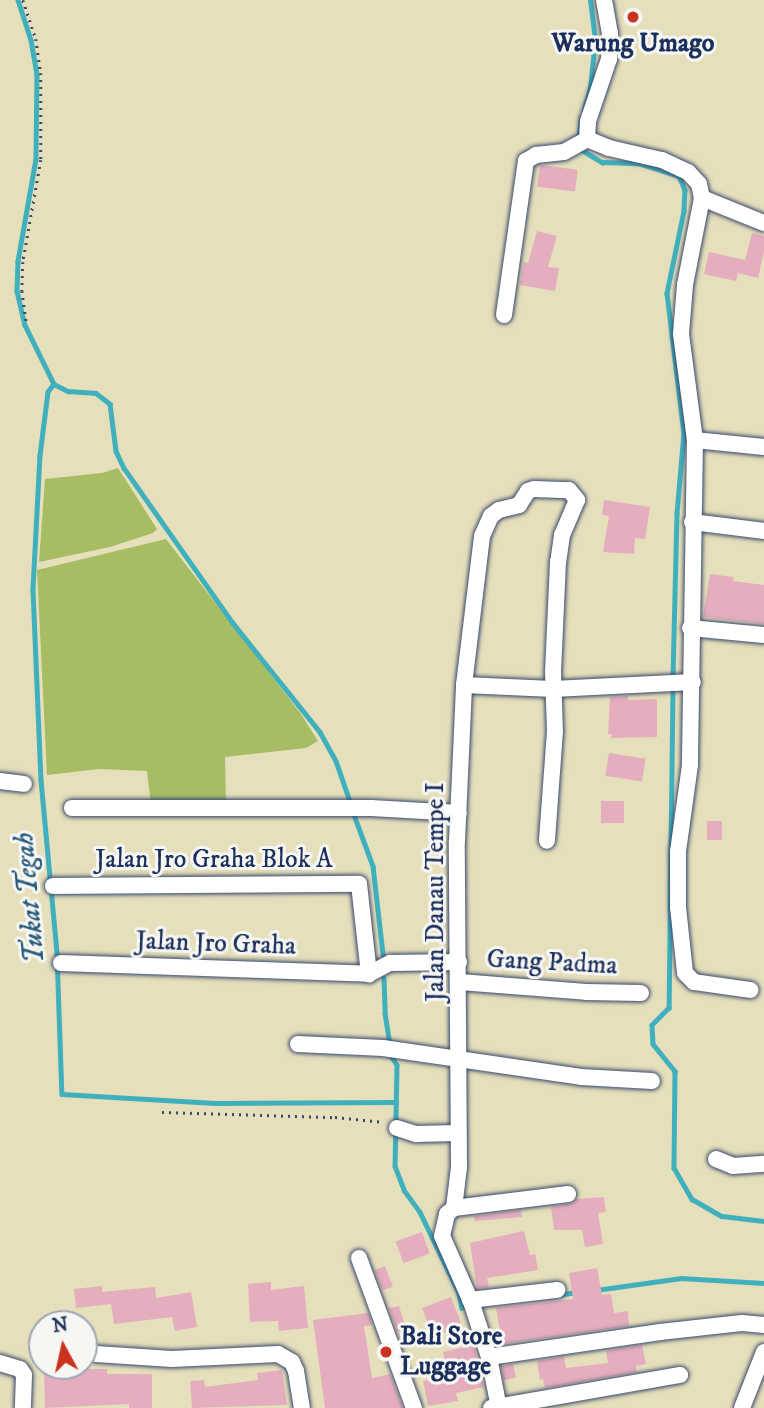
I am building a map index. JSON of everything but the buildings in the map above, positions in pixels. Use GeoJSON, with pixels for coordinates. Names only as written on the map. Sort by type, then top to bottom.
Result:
{"type":"FeatureCollection","features":[{"type":"Feature","properties":{"kind":"street"},"geometry":{"type":"LineString","coordinates":[[584,141],[609,59],[610,33],[604,0]]}},
{"type":"Feature","properties":{"kind":"street"},"geometry":{"type":"LineString","coordinates":[[504,315],[526,162],[536,155],[564,152],[584,141],[662,160],[688,172],[699,184],[702,198],[685,285],[681,334],[695,440],[688,682],[690,765],[678,852],[678,907],[685,973],[694,982],[750,990]]}},
{"type":"Feature","properties":{"kind":"street"},"geometry":{"type":"LineString","coordinates":[[702,198],[764,223]]}},
{"type":"Feature","properties":{"kind":"street"},"geometry":{"type":"LineString","coordinates":[[695,440],[764,447]]}},
{"type":"Feature","properties":{"kind":"street","name":"Jalan Danau Tempe I"},"geometry":{"type":"LineString","coordinates":[[496,1408],[489,1357],[470,1300],[442,1236],[447,1214],[454,1208],[459,1167],[458,813],[464,685],[479,553],[486,525],[491,516],[499,510],[519,505],[528,491],[569,490],[577,500],[560,546],[553,689]]}},
{"type":"Feature","properties":{"kind":"street"},"geometry":{"type":"LineString","coordinates":[[692,522],[764,531]]}},
{"type":"Feature","properties":{"kind":"street"},"geometry":{"type":"LineString","coordinates":[[690,628],[764,635]]}},
{"type":"Feature","properties":{"kind":"street"},"geometry":{"type":"LineString","coordinates":[[464,685],[553,689],[688,682]]}},
{"type":"Feature","properties":{"kind":"street"},"geometry":{"type":"LineString","coordinates":[[547,841],[555,731],[553,689]]}},
{"type":"Feature","properties":{"kind":"street"},"geometry":{"type":"LineString","coordinates":[[0,781],[24,783]]}},
{"type":"Feature","properties":{"kind":"street"},"geometry":{"type":"LineString","coordinates":[[72,808],[371,808],[458,813]]}},
{"type":"Feature","properties":{"kind":"street","name":"Jalan Jro Graha Blok A"},"geometry":{"type":"LineString","coordinates":[[53,886],[359,884],[369,974]]}},
{"type":"Feature","properties":{"kind":"street"},"geometry":{"type":"LineString","coordinates":[[369,974],[390,963],[459,962]]}},
{"type":"Feature","properties":{"kind":"street","name":"Jalan Jro Graha"},"geometry":{"type":"LineString","coordinates":[[61,963],[369,974]]}},
{"type":"Feature","properties":{"kind":"street","name":"Gang Padma"},"geometry":{"type":"LineString","coordinates":[[460,982],[586,992],[641,993]]}},
{"type":"Feature","properties":{"kind":"street"},"geometry":{"type":"LineString","coordinates":[[298,1044],[383,1048],[581,1077],[652,1081]]}},
{"type":"Feature","properties":{"kind":"street"},"geometry":{"type":"LineString","coordinates":[[397,1128],[416,1134],[457,1133]]}},
{"type":"Feature","properties":{"kind":"street"},"geometry":{"type":"LineString","coordinates":[[716,1159],[733,1166],[764,1164]]}},
{"type":"Feature","properties":{"kind":"street"},"geometry":{"type":"LineString","coordinates":[[454,1208],[568,1194]]}},
{"type":"Feature","properties":{"kind":"street"},"geometry":{"type":"LineString","coordinates":[[359,1258],[414,1408]]}},
{"type":"Feature","properties":{"kind":"street"},"geometry":{"type":"LineString","coordinates":[[470,1300],[557,1290]]}},
{"type":"Feature","properties":{"kind":"street"},"geometry":{"type":"LineString","coordinates":[[489,1357],[660,1332],[742,1324],[764,1325]]}},
{"type":"Feature","properties":{"kind":"street"},"geometry":{"type":"LineString","coordinates":[[742,1408],[764,1352]]}},
{"type":"Feature","properties":{"kind":"street"},"geometry":{"type":"LineString","coordinates":[[98,1354],[172,1359],[278,1354],[292,1362],[296,1371],[302,1408]]}},
{"type":"Feature","properties":{"kind":"street"},"geometry":{"type":"LineString","coordinates":[[0,1363],[20,1369],[24,1375],[23,1408]]}},
{"type":"Feature","properties":{"kind":"street"},"geometry":{"type":"LineString","coordinates":[[496,1408],[680,1376]]}},
{"type":"Feature","properties":{"kind":"path"},"geometry":{"type":"LineString","coordinates":[[23,0],[36,39],[41,73],[41,160],[23,262],[22,291],[27,325]]}},
{"type":"Feature","properties":{"kind":"path"},"geometry":{"type":"LineString","coordinates":[[162,1112],[380,1121]]}},
{"type":"Feature","properties":{"kind":"green space"},"geometry":{"type":"Polygon","coordinates":[[[118,468],[157,529],[153,533],[110,547],[39,562],[45,479],[102,473],[118,468]]]}},
{"type":"Feature","properties":{"kind":"green space"},"geometry":{"type":"Polygon","coordinates":[[[166,539],[301,714],[318,741],[306,748],[225,757],[226,805],[151,805],[147,771],[99,769],[47,775],[37,570],[166,539]]]}},
{"type":"Feature","properties":{"kind":"waterway"},"geometry":{"type":"LineString","coordinates":[[18,0],[31,40],[37,74],[36,159],[18,261],[17,291],[25,325],[54,384],[68,391],[96,393],[110,404],[116,451],[124,468],[233,623],[320,732],[336,761],[351,804]]}},
{"type":"Feature","properties":{"kind":"waterway"},"geometry":{"type":"LineString","coordinates":[[584,110],[590,88],[595,40],[590,0]]}},
{"type":"Feature","properties":{"kind":"waterway"},"geometry":{"type":"LineString","coordinates":[[578,140],[581,118]]}},
{"type":"Feature","properties":{"kind":"waterway"},"geometry":{"type":"LineString","coordinates":[[580,149],[602,162],[638,163],[679,176],[685,190],[684,211],[667,293],[684,433],[677,513],[673,679]]}},
{"type":"Feature","properties":{"kind":"waterway","name":"Tukat Tegah"},"geometry":{"type":"LineString","coordinates":[[54,384],[48,392],[40,455],[33,590],[41,780],[57,954],[62,1094],[215,1103],[396,1102]]}},
{"type":"Feature","properties":{"kind":"waterway"},"geometry":{"type":"LineString","coordinates":[[673,688],[669,1008],[652,1025],[653,1044],[675,1071],[674,1168],[692,1199],[722,1216],[764,1221]]}},
{"type":"Feature","properties":{"kind":"waterway"},"geometry":{"type":"LineString","coordinates":[[353,812],[373,866],[383,954]]}},
{"type":"Feature","properties":{"kind":"waterway"},"geometry":{"type":"LineString","coordinates":[[384,978],[385,1013],[392,1057],[397,1065],[395,1166],[404,1190],[420,1212],[459,1293],[462,1308]]}},
{"type":"Feature","properties":{"kind":"waterway"},"geometry":{"type":"LineString","coordinates":[[596,1290],[681,1278],[764,1283]]}},
{"type":"Feature","properties":{"kind":"waterway"},"geometry":{"type":"LineString","coordinates":[[558,1295],[577,1292]]}},
{"type":"Feature","properties":{"kind":"place","name":"Warung Umago"},"geometry":{"type":"Point","coordinates":[633,17]}},
{"type":"Feature","properties":{"kind":"place","name":"Bali Store Luggage"},"geometry":{"type":"Point","coordinates":[386,1352]}}]}
